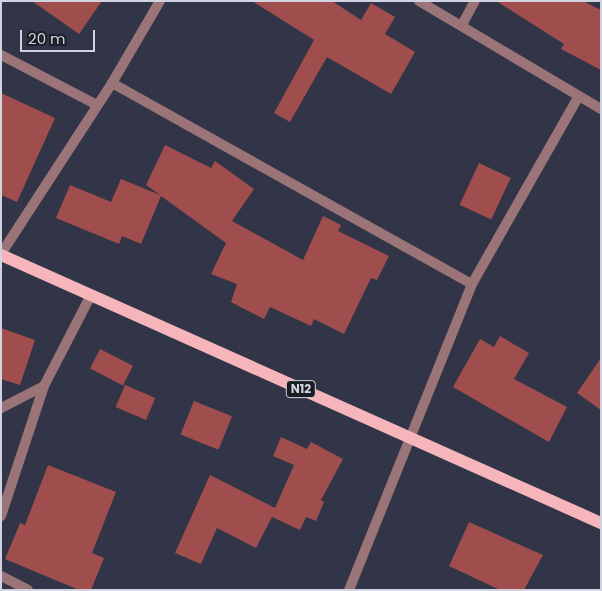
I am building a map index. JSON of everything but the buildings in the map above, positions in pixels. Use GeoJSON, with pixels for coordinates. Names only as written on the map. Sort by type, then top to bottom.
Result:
{"type":"FeatureCollection","features":[{"type":"Feature","properties":{"kind":"main road","name":"N12"},"geometry":{"type":"LineString","coordinates":[[1,254],[601,523]]}},
{"type":"Feature","properties":{"kind":"street"},"geometry":{"type":"LineString","coordinates":[[1,254],[112,83],[160,1]]}},
{"type":"Feature","properties":{"kind":"street"},"geometry":{"type":"LineString","coordinates":[[419,1],[601,109]]}},
{"type":"Feature","properties":{"kind":"street"},"geometry":{"type":"LineString","coordinates":[[462,25],[476,1]]}},
{"type":"Feature","properties":{"kind":"street"},"geometry":{"type":"LineString","coordinates":[[1,55],[98,105]]}},
{"type":"Feature","properties":{"kind":"street"},"geometry":{"type":"LineString","coordinates":[[112,83],[472,284]]}},
{"type":"Feature","properties":{"kind":"street"},"geometry":{"type":"LineString","coordinates":[[348,590],[411,439],[472,284],[579,96]]}},
{"type":"Feature","properties":{"kind":"street"},"geometry":{"type":"LineString","coordinates":[[1,516],[44,386],[91,295]]}},
{"type":"Feature","properties":{"kind":"street"},"geometry":{"type":"LineString","coordinates":[[1,408],[44,386]]}},
{"type":"Feature","properties":{"kind":"street"},"geometry":{"type":"LineString","coordinates":[[1,576],[28,590]]}}]}
